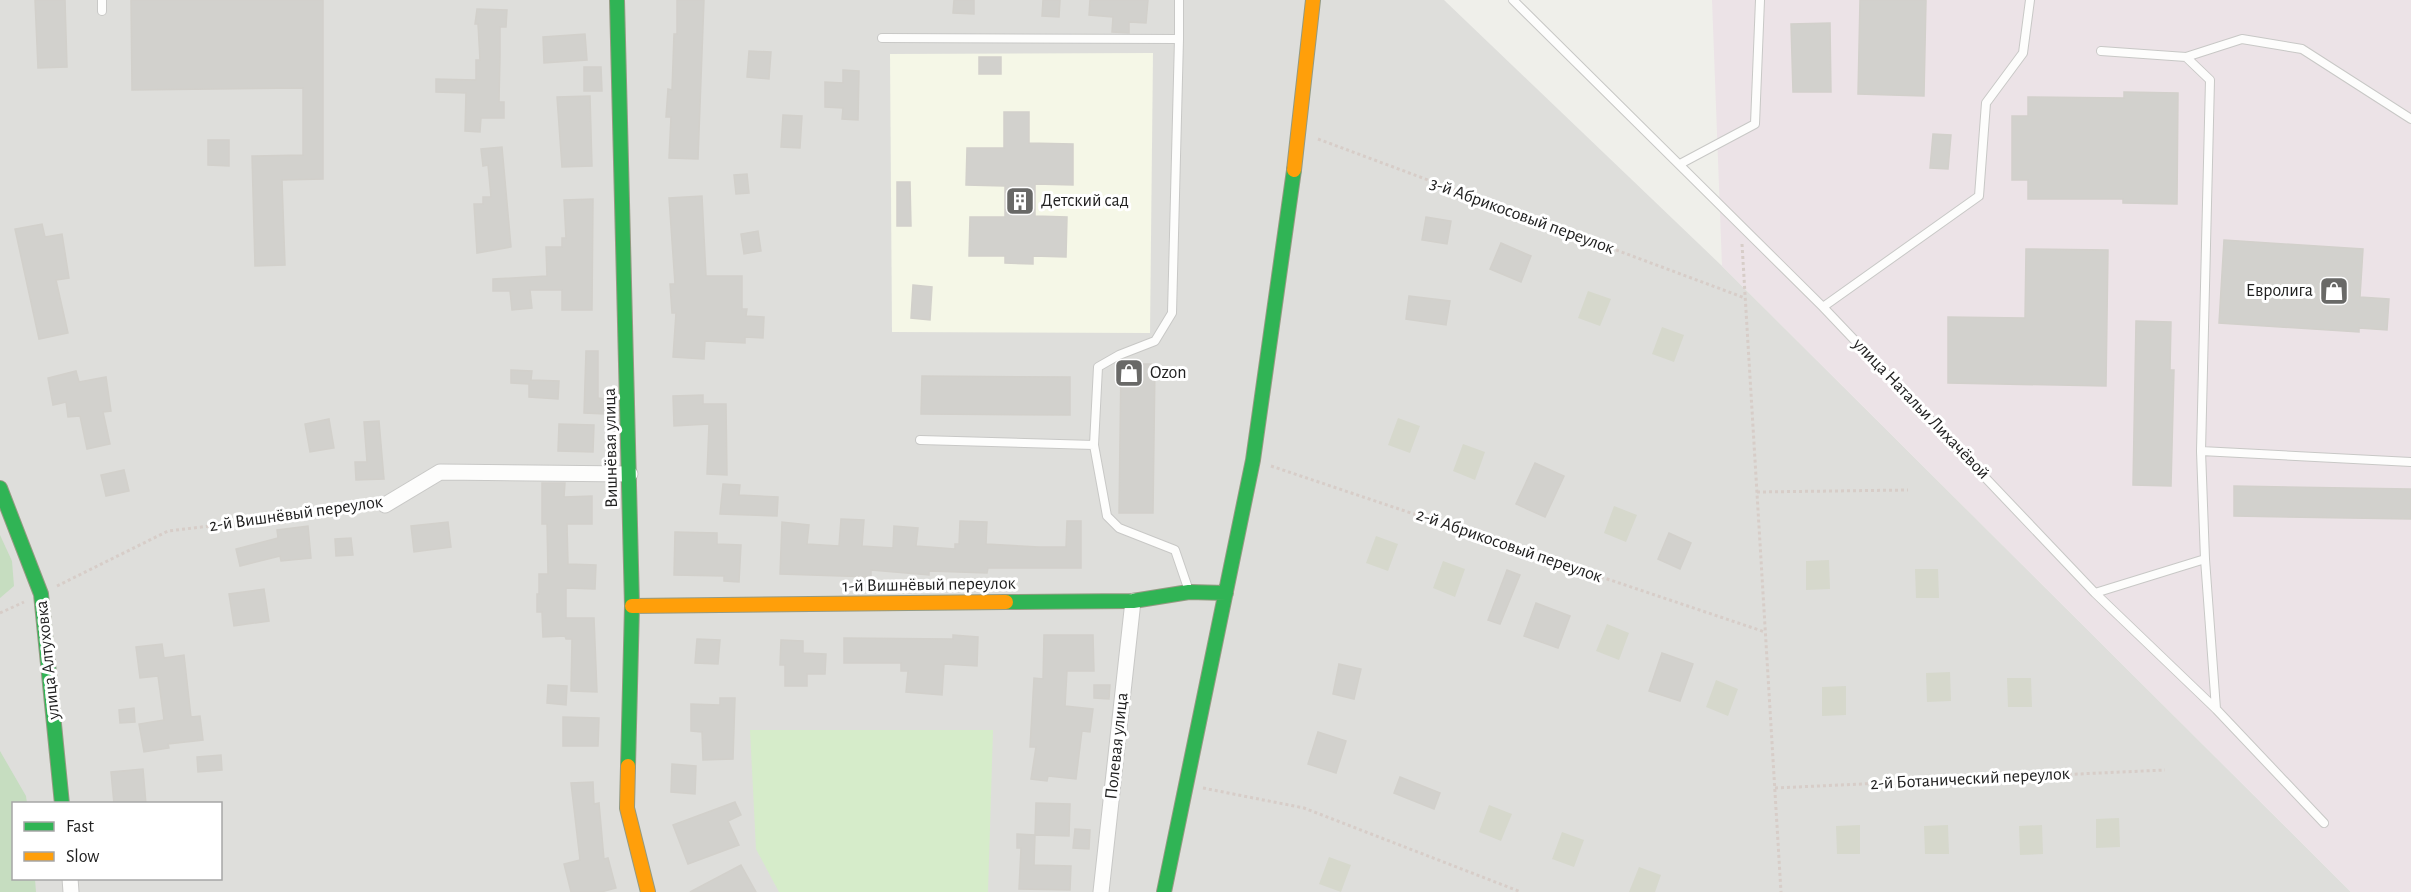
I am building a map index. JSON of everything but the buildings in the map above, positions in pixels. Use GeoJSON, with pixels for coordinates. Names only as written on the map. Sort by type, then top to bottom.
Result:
{"type":"FeatureCollection","features":[{"type":"Feature","properties":{"kind":"street","name":"Вишнёвая улица"},"geometry":{"type":"LineString","coordinates":[[617,0],[632,606],[627,808],[648,892]]}},
{"type":"Feature","properties":{"kind":"street"},"geometry":{"type":"LineString","coordinates":[[1164,892],[1252,460],[1299,133],[1313,0]]}},
{"type":"Feature","properties":{"kind":"street","name":"2-й Вишнёвый переулок"},"geometry":{"type":"LineString","coordinates":[[385,505],[440,472],[630,474]]}},
{"type":"Feature","properties":{"kind":"street","name":"улица Алтуховка"},"geometry":{"type":"LineString","coordinates":[[0,488],[42,594],[62,802]]}},
{"type":"Feature","properties":{"kind":"street","name":"1-й Вишнёвый переулок"},"geometry":{"type":"LineString","coordinates":[[632,606],[1133,601],[1189,592],[1226,593]]}},
{"type":"Feature","properties":{"kind":"street","name":"Полевая улица"},"geometry":{"type":"LineString","coordinates":[[1101,892],[1133,601]]}},
{"type":"Feature","properties":{"kind":"lane"},"geometry":{"type":"LineString","coordinates":[[102,0],[102,11]]}},
{"type":"Feature","properties":{"kind":"lane"},"geometry":{"type":"LineString","coordinates":[[1179,0],[1172,314],[1155,341],[1119,355],[1098,367],[1094,445],[1107,516],[1119,528],[1175,550],[1189,592]]}},
{"type":"Feature","properties":{"kind":"lane","name":"улица Натальи Лихачёвой"},"geometry":{"type":"LineString","coordinates":[[1513,0],[1823,307],[2095,592],[2216,709],[2324,823]]}},
{"type":"Feature","properties":{"kind":"lane"},"geometry":{"type":"LineString","coordinates":[[1680,164],[1755,124],[1760,0]]}},
{"type":"Feature","properties":{"kind":"lane"},"geometry":{"type":"LineString","coordinates":[[1823,307],[1979,196],[1986,103],[2024,53],[2030,0]]}},
{"type":"Feature","properties":{"kind":"lane"},"geometry":{"type":"LineString","coordinates":[[882,38],[1179,39]]}},
{"type":"Feature","properties":{"kind":"lane"},"geometry":{"type":"LineString","coordinates":[[2101,51],[2186,57],[2242,39],[2302,49],[2411,119]]}},
{"type":"Feature","properties":{"kind":"lane"},"geometry":{"type":"LineString","coordinates":[[2186,57],[2210,80],[2201,451],[2205,559],[2216,709]]}},
{"type":"Feature","properties":{"kind":"lane"},"geometry":{"type":"LineString","coordinates":[[920,440],[1094,445]]}},
{"type":"Feature","properties":{"kind":"lane"},"geometry":{"type":"LineString","coordinates":[[2201,451],[2411,462]]}},
{"type":"Feature","properties":{"kind":"lane"},"geometry":{"type":"LineString","coordinates":[[2095,592],[2205,559]]}},
{"type":"Feature","properties":{"kind":"path","name":"3-й Абрикосовый переулок"},"geometry":{"type":"LineString","coordinates":[[1299,133],[1745,298]]}},
{"type":"Feature","properties":{"kind":"path"},"geometry":{"type":"LineString","coordinates":[[1740,224],[1781,892]]}},
{"type":"Feature","properties":{"kind":"path","name":"2-й Абрикосовый переулок"},"geometry":{"type":"LineString","coordinates":[[1252,460],[1765,632]]}},
{"type":"Feature","properties":{"kind":"path"},"geometry":{"type":"LineString","coordinates":[[1757,492],[1908,490]]}},
{"type":"Feature","properties":{"kind":"path","name":"2-й Вишнёвый переулок"},"geometry":{"type":"LineString","coordinates":[[0,613],[168,531],[385,505]]}},
{"type":"Feature","properties":{"kind":"path","name":"2-й Ботанический переулок"},"geometry":{"type":"LineString","coordinates":[[1775,789],[2165,770]]}},
{"type":"Feature","properties":{"kind":"path"},"geometry":{"type":"LineString","coordinates":[[1186,784],[1304,808],[1521,892]]}},
{"type":"Feature","properties":{"kind":"shaded area"},"geometry":{"type":"Polygon","coordinates":[[[0,0],[1444,0],[1722,266],[2351,892],[0,892],[0,0]]]}},
{"type":"Feature","properties":{"kind":"shaded area"},"geometry":{"type":"Polygon","coordinates":[[[1712,0],[2411,0],[2411,892],[2351,892],[1722,266],[1712,0]]]}},
{"type":"Feature","properties":{"kind":"shaded area"},"geometry":{"type":"Polygon","coordinates":[[[1153,53],[1150,333],[892,332],[890,54],[1153,53]]]}},
{"type":"Feature","properties":{"kind":"shaded area"},"geometry":{"type":"Polygon","coordinates":[[[1588,291],[1611,299],[1600,326],[1578,318],[1588,291]]]}},
{"type":"Feature","properties":{"kind":"shaded area"},"geometry":{"type":"Polygon","coordinates":[[[1662,327],[1684,335],[1674,362],[1652,354],[1662,327]]]}},
{"type":"Feature","properties":{"kind":"shaded area"},"geometry":{"type":"Polygon","coordinates":[[[1398,418],[1420,426],[1410,453],[1388,445],[1398,418]]]}},
{"type":"Feature","properties":{"kind":"shaded area"},"geometry":{"type":"Polygon","coordinates":[[[1463,444],[1485,452],[1475,480],[1453,471],[1463,444]]]}},
{"type":"Feature","properties":{"kind":"shaded area"},"geometry":{"type":"Polygon","coordinates":[[[1614,506],[1637,515],[1626,542],[1604,533],[1614,506]]]}},
{"type":"Feature","properties":{"kind":"shaded area"},"geometry":{"type":"Polygon","coordinates":[[[1376,536],[1398,544],[1388,571],[1366,563],[1376,536]]]}},
{"type":"Feature","properties":{"kind":"shaded area"},"geometry":{"type":"Polygon","coordinates":[[[1829,560],[1830,589],[1806,590],[1806,561],[1829,560]]]}},
{"type":"Feature","properties":{"kind":"shaded area"},"geometry":{"type":"Polygon","coordinates":[[[1443,561],[1465,569],[1455,597],[1433,588],[1443,561]]]}},
{"type":"Feature","properties":{"kind":"shaded area"},"geometry":{"type":"Polygon","coordinates":[[[1915,569],[1938,569],[1939,598],[1916,598],[1915,569]]]}},
{"type":"Feature","properties":{"kind":"shaded area"},"geometry":{"type":"Polygon","coordinates":[[[1607,624],[1629,633],[1619,660],[1596,651],[1607,624]]]}},
{"type":"Feature","properties":{"kind":"shaded area"},"geometry":{"type":"Polygon","coordinates":[[[1950,672],[1951,701],[1927,702],[1926,673],[1950,672]]]}},
{"type":"Feature","properties":{"kind":"shaded area"},"geometry":{"type":"Polygon","coordinates":[[[2007,678],[2031,678],[2032,707],[2008,707],[2007,678]]]}},
{"type":"Feature","properties":{"kind":"shaded area"},"geometry":{"type":"Polygon","coordinates":[[[1716,680],[1738,689],[1728,716],[1706,707],[1716,680]]]}},
{"type":"Feature","properties":{"kind":"shaded area"},"geometry":{"type":"Polygon","coordinates":[[[1846,686],[1846,715],[1822,716],[1822,687],[1846,686]]]}},
{"type":"Feature","properties":{"kind":"shaded area"},"geometry":{"type":"Polygon","coordinates":[[[1489,805],[1512,814],[1501,841],[1479,832],[1489,805]]]}},
{"type":"Feature","properties":{"kind":"shaded area"},"geometry":{"type":"Polygon","coordinates":[[[2119,818],[2120,847],[2096,848],[2096,819],[2119,818]]]}},
{"type":"Feature","properties":{"kind":"shaded area"},"geometry":{"type":"Polygon","coordinates":[[[1860,825],[1860,854],[1837,854],[1836,826],[1860,825]]]}},
{"type":"Feature","properties":{"kind":"shaded area"},"geometry":{"type":"Polygon","coordinates":[[[1948,825],[1949,854],[1925,854],[1924,826],[1948,825]]]}},
{"type":"Feature","properties":{"kind":"shaded area"},"geometry":{"type":"Polygon","coordinates":[[[2042,825],[2043,854],[2020,855],[2019,826],[2042,825]]]}},
{"type":"Feature","properties":{"kind":"shaded area"},"geometry":{"type":"Polygon","coordinates":[[[1562,832],[1584,840],[1574,867],[1552,859],[1562,832]]]}},
{"type":"Feature","properties":{"kind":"shaded area"},"geometry":{"type":"Polygon","coordinates":[[[1329,857],[1351,865],[1341,892],[1319,884],[1329,857]]]}},
{"type":"Feature","properties":{"kind":"shaded area"},"geometry":{"type":"Polygon","coordinates":[[[1639,867],[1661,875],[1655,892],[1629,892],[1639,867]]]}},
{"type":"Feature","properties":{"kind":"green space"},"geometry":{"type":"Polygon","coordinates":[[[0,535],[12,561],[14,586],[0,598],[0,535]]]}},
{"type":"Feature","properties":{"kind":"green space"},"geometry":{"type":"Polygon","coordinates":[[[750,730],[993,730],[988,892],[779,892],[756,849],[750,730]]]}},
{"type":"Feature","properties":{"kind":"green space"},"geometry":{"type":"Polygon","coordinates":[[[0,751],[26,796],[27,802],[12,802],[12,880],[35,880],[36,892],[0,892],[0,751]]]}},
{"type":"Feature","properties":{"kind":"traffic: fast"},"geometry":{"type":"LineString","coordinates":[[617,0],[632,606],[628,766]]}},
{"type":"Feature","properties":{"kind":"traffic: fast"},"geometry":{"type":"LineString","coordinates":[[1164,892],[1253,460],[1294,170]]}},
{"type":"Feature","properties":{"kind":"traffic: fast"},"geometry":{"type":"LineString","coordinates":[[0,488],[41,594],[62,802]]}},
{"type":"Feature","properties":{"kind":"traffic: fast"},"geometry":{"type":"LineString","coordinates":[[1006,602],[1133,601],[1189,592],[1226,593]]}},
{"type":"Feature","properties":{"kind":"traffic: slow"},"geometry":{"type":"LineString","coordinates":[[1294,170],[1313,0]]}},
{"type":"Feature","properties":{"kind":"traffic: slow"},"geometry":{"type":"LineString","coordinates":[[632,606],[1006,602]]}},
{"type":"Feature","properties":{"kind":"traffic: slow"},"geometry":{"type":"LineString","coordinates":[[628,766],[627,808],[648,892]]}},
{"type":"Feature","properties":{"kind":"place","name":"Детский сад"},"geometry":{"type":"Point","coordinates":[1020,201]}},
{"type":"Feature","properties":{"kind":"place","name":"Евролига"},"geometry":{"type":"Point","coordinates":[2334,291]}},
{"type":"Feature","properties":{"kind":"place","name":"Ozon"},"geometry":{"type":"Point","coordinates":[1129,373]}}]}
